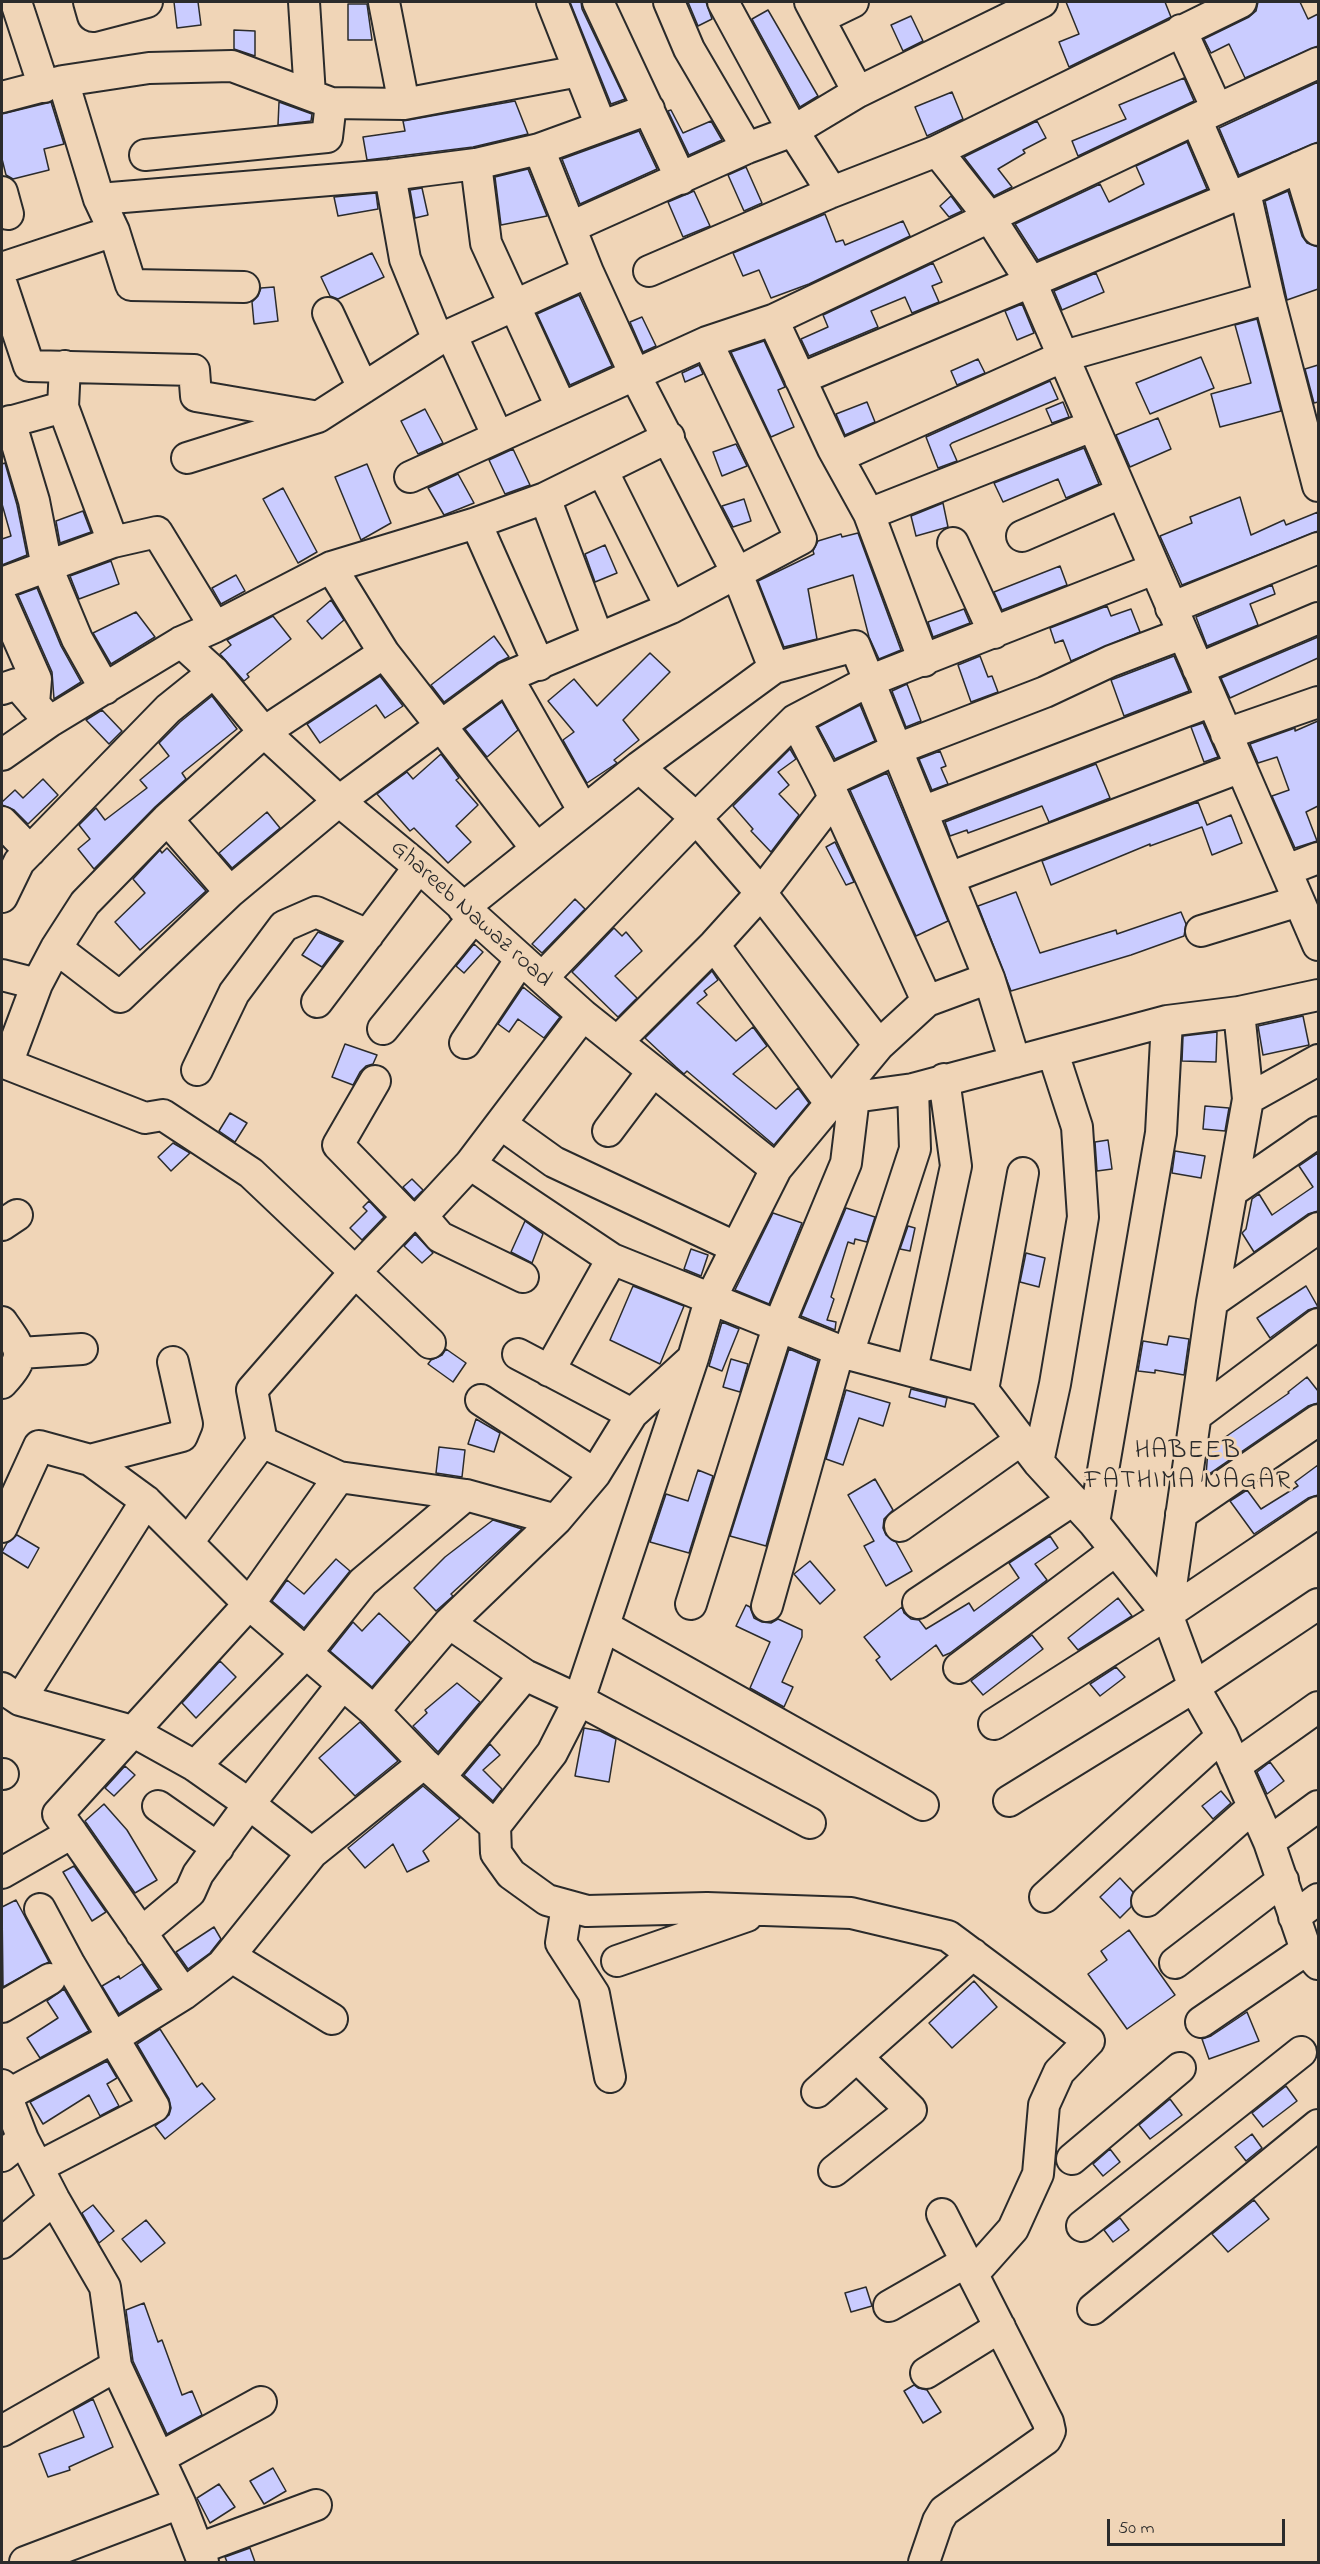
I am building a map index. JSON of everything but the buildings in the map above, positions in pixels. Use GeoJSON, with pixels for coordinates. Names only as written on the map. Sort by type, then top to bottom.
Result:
{"type":"FeatureCollection","features":[{"type":"Feature","properties":{"kind":"street"},"geometry":{"type":"LineString","coordinates":[[16,2],[114,231],[131,285],[244,287]]}},
{"type":"Feature","properties":{"kind":"street"},"geometry":{"type":"LineString","coordinates":[[89,2],[93,16],[147,2]]}},
{"type":"Feature","properties":{"kind":"street"},"geometry":{"type":"LineString","coordinates":[[145,155],[327,137],[304,2]]}},
{"type":"Feature","properties":{"kind":"street"},"geometry":{"type":"LineString","coordinates":[[384,2],[404,104]]}},
{"type":"Feature","properties":{"kind":"street"},"geometry":{"type":"LineString","coordinates":[[552,2],[601,126]]}},
{"type":"Feature","properties":{"kind":"street"},"geometry":{"type":"LineString","coordinates":[[598,2],[681,179]]}},
{"type":"Feature","properties":{"kind":"street"},"geometry":{"type":"LineString","coordinates":[[669,2],[689,48],[747,148]]}},
{"type":"Feature","properties":{"kind":"street"},"geometry":{"type":"LineString","coordinates":[[723,2],[793,131],[832,192]]}},
{"type":"Feature","properties":{"kind":"street"},"geometry":{"type":"LineString","coordinates":[[853,2],[815,10],[858,92]]}},
{"type":"Feature","properties":{"kind":"street"},"geometry":{"type":"LineString","coordinates":[[571,226],[747,148],[793,131],[858,92],[1042,2]]}},
{"type":"Feature","properties":{"kind":"street"},"geometry":{"type":"LineString","coordinates":[[649,271],[832,192],[937,151],[1242,2]]}},
{"type":"Feature","properties":{"kind":"street"},"geometry":{"type":"LineString","coordinates":[[1181,30],[1207,114],[1238,195],[1269,298],[1318,486]]}},
{"type":"Feature","properties":{"kind":"street"},"geometry":{"type":"LineString","coordinates":[[410,477],[707,342],[773,320],[1318,63]]}},
{"type":"Feature","properties":{"kind":"street"},"geometry":{"type":"LineString","coordinates":[[2,97],[53,84],[149,68],[232,66],[320,99],[404,104],[579,71]]}},
{"type":"Feature","properties":{"kind":"street"},"geometry":{"type":"LineString","coordinates":[[99,199],[390,175],[476,164],[539,149],[649,109]]}},
{"type":"Feature","properties":{"kind":"street"},"geometry":{"type":"LineString","coordinates":[[539,149],[588,272],[635,375],[669,437],[736,571],[774,668]]}},
{"type":"Feature","properties":{"kind":"street"},"geometry":{"type":"LineString","coordinates":[[937,151],[990,218],[1031,282],[1318,945]]}},
{"type":"Feature","properties":{"kind":"street"},"geometry":{"type":"LineString","coordinates":[[800,379],[1309,163],[1318,230]]}},
{"type":"Feature","properties":{"kind":"street"},"geometry":{"type":"LineString","coordinates":[[476,164],[486,243],[561,407]]}},
{"type":"Feature","properties":{"kind":"street"},"geometry":{"type":"LineString","coordinates":[[390,175],[405,259],[498,437]]}},
{"type":"Feature","properties":{"kind":"street"},"geometry":{"type":"LineString","coordinates":[[2,268],[114,231]]}},
{"type":"Feature","properties":{"kind":"street"},"geometry":{"type":"LineString","coordinates":[[187,458],[318,417],[445,337],[588,272]]}},
{"type":"Feature","properties":{"kind":"street"},"geometry":{"type":"LineString","coordinates":[[2,285],[13,355],[29,366],[194,370],[196,396],[318,417]]}},
{"type":"Feature","properties":{"kind":"street"},"geometry":{"type":"LineString","coordinates":[[838,457],[1064,356],[1269,298]]}},
{"type":"Feature","properties":{"kind":"street"},"geometry":{"type":"LineString","coordinates":[[328,313],[363,388]]}},
{"type":"Feature","properties":{"kind":"street"},"geometry":{"type":"LineString","coordinates":[[773,320],[838,457],[869,514],[924,661]]}},
{"type":"Feature","properties":{"kind":"street"},"geometry":{"type":"LineString","coordinates":[[56,948],[120,997],[230,892],[339,801],[507,677],[671,608],[736,571],[801,539],[707,342]]}},
{"type":"Feature","properties":{"kind":"street"},"geometry":{"type":"LineString","coordinates":[[65,366],[63,407],[113,543]]}},
{"type":"Feature","properties":{"kind":"street"},"geometry":{"type":"LineString","coordinates":[[63,407],[6,422],[34,501],[47,567],[77,639],[105,689]]}},
{"type":"Feature","properties":{"kind":"street"},"geometry":{"type":"LineString","coordinates":[[869,514],[1092,426]]}},
{"type":"Feature","properties":{"kind":"street"},"geometry":{"type":"LineString","coordinates":[[2,755],[42,713],[105,689],[181,642],[331,567],[476,524],[545,498],[669,437]]}},
{"type":"Feature","properties":{"kind":"street"},"geometry":{"type":"LineString","coordinates":[[602,470],[671,608]]}},
{"type":"Feature","properties":{"kind":"street"},"geometry":{"type":"LineString","coordinates":[[1022,536],[1121,493]]}},
{"type":"Feature","properties":{"kind":"street"},"geometry":{"type":"LineString","coordinates":[[545,498],[598,638]]}},
{"type":"Feature","properties":{"kind":"street"},"geometry":{"type":"LineString","coordinates":[[476,524],[539,665]]}},
{"type":"Feature","properties":{"kind":"street"},"geometry":{"type":"LineString","coordinates":[[2,583],[113,543],[157,531],[215,627]]}},
{"type":"Feature","properties":{"kind":"street"},"geometry":{"type":"LineString","coordinates":[[953,543],[994,633]]}},
{"type":"Feature","properties":{"kind":"street"},"geometry":{"type":"LineString","coordinates":[[617,1042],[714,945],[761,893],[830,790],[896,749],[1045,692],[1111,661],[1177,621],[1318,548]]}},
{"type":"Feature","properties":{"kind":"street"},"geometry":{"type":"LineString","coordinates":[[331,567],[384,653],[536,848]]}},
{"type":"Feature","properties":{"kind":"street"},"geometry":{"type":"LineString","coordinates":[[465,1043],[531,968],[696,818],[795,720],[869,681],[1154,569]]}},
{"type":"Feature","properties":{"kind":"street"},"geometry":{"type":"LineString","coordinates":[[2,602],[36,679],[42,713]]}},
{"type":"Feature","properties":{"kind":"street"},"geometry":{"type":"LineString","coordinates":[[1198,669],[1318,618]]}},
{"type":"Feature","properties":{"kind":"street","name":"Ghareeb Nawaz road"},"geometry":{"type":"LineString","coordinates":[[181,642],[214,672],[264,732],[339,801],[419,867],[583,1015],[776,1169]]}},
{"type":"Feature","properties":{"kind":"street"},"geometry":{"type":"LineString","coordinates":[[383,1029],[468,912],[536,848],[639,766],[774,668],[855,646],[990,978],[1015,1062]]}},
{"type":"Feature","properties":{"kind":"street"},"geometry":{"type":"LineString","coordinates":[[384,653],[264,732],[167,819],[85,903],[56,948],[37,984],[5,1060],[145,1118],[163,1115],[251,1173],[430,1343]]}},
{"type":"Feature","properties":{"kind":"street"},"geometry":{"type":"LineString","coordinates":[[4,885],[19,862],[168,709],[214,672]]}},
{"type":"Feature","properties":{"kind":"street"},"geometry":{"type":"LineString","coordinates":[[507,677],[583,810]]}},
{"type":"Feature","properties":{"kind":"street"},"geometry":{"type":"LineString","coordinates":[[2,689],[17,684],[42,713]]}},
{"type":"Feature","properties":{"kind":"street"},"geometry":{"type":"LineString","coordinates":[[922,812],[1212,701]]}},
{"type":"Feature","properties":{"kind":"street"},"geometry":{"type":"LineString","coordinates":[[1226,734],[1318,702]]}},
{"type":"Feature","properties":{"kind":"street"},"geometry":{"type":"LineString","coordinates":[[795,720],[830,790],[927,1001]]}},
{"type":"Feature","properties":{"kind":"street"},"geometry":{"type":"LineString","coordinates":[[639,766],[696,818],[761,893],[879,1045]]}},
{"type":"Feature","properties":{"kind":"street"},"geometry":{"type":"LineString","coordinates":[[949,878],[1241,767]]}},
{"type":"Feature","properties":{"kind":"street"},"geometry":{"type":"LineString","coordinates":[[167,819],[230,892]]}},
{"type":"Feature","properties":{"kind":"street"},"geometry":{"type":"LineString","coordinates":[[2,822],[30,851]]}},
{"type":"Feature","properties":{"kind":"street"},"geometry":{"type":"LineString","coordinates":[[1287,870],[1318,858]]}},
{"type":"Feature","properties":{"kind":"street"},"geometry":{"type":"LineString","coordinates":[[316,1002],[419,867]]}},
{"type":"Feature","properties":{"kind":"street"},"geometry":{"type":"LineString","coordinates":[[1201,931],[1299,901]]}},
{"type":"Feature","properties":{"kind":"street"},"geometry":{"type":"LineString","coordinates":[[197,1070],[234,993],[284,926],[316,912],[368,935]]}},
{"type":"Feature","properties":{"kind":"street"},"geometry":{"type":"LineString","coordinates":[[691,1604],[778,1327],[846,1163],[841,1098],[714,945]]}},
{"type":"Feature","properties":{"kind":"street"},"geometry":{"type":"LineString","coordinates":[[2,975],[37,984]]}},
{"type":"Feature","properties":{"kind":"street"},"geometry":{"type":"LineString","coordinates":[[889,2306],[969,2268],[1013,2229],[1038,2174],[1044,2105],[1059,2072],[1089,2041],[948,1936],[851,1913],[707,1908],[587,1911],[547,1900],[511,1874],[496,1853],[495,1826],[552,1753],[579,1700],[693,1358],[710,1299],[776,1169],[841,1098],[879,1045],[927,1001],[990,978]]}},
{"type":"Feature","properties":{"kind":"street"},"geometry":{"type":"LineString","coordinates":[[841,1098],[914,1089],[944,1079],[1053,1053],[1167,1021],[1239,1012],[1318,995]]}},
{"type":"Feature","properties":{"kind":"street"},"geometry":{"type":"LineString","coordinates":[[1167,1614],[1198,1414],[1212,1302],[1234,1190],[1248,1099],[1239,1012]]}},
{"type":"Feature","properties":{"kind":"street"},"geometry":{"type":"LineString","coordinates":[[188,1542],[262,1442],[252,1390],[355,1272],[470,1164],[583,1015]]}},
{"type":"Feature","properties":{"kind":"street"},"geometry":{"type":"LineString","coordinates":[[1094,1523],[1161,1133],[1167,1021]]}},
{"type":"Feature","properties":{"kind":"street"},"geometry":{"type":"LineString","coordinates":[[900,1526],[1029,1451],[1055,1384],[1083,1217],[1077,1127],[1053,1053]]}},
{"type":"Feature","properties":{"kind":"street"},"geometry":{"type":"LineString","coordinates":[[1248,1099],[1318,1063]]}},
{"type":"Feature","properties":{"kind":"street"},"geometry":{"type":"LineString","coordinates":[[608,1131],[653,1071]]}},
{"type":"Feature","properties":{"kind":"street"},"geometry":{"type":"LineString","coordinates":[[912,1370],[956,1166],[944,1079]]}},
{"type":"Feature","properties":{"kind":"street"},"geometry":{"type":"LineString","coordinates":[[375,1081],[338,1144],[440,1237],[523,1277]]}},
{"type":"Feature","properties":{"kind":"street"},"geometry":{"type":"LineString","coordinates":[[767,1606],[843,1352],[915,1149],[914,1089]]}},
{"type":"Feature","properties":{"kind":"street"},"geometry":{"type":"LineString","coordinates":[[501,1124],[554,1162],[735,1247]]}},
{"type":"Feature","properties":{"kind":"street"},"geometry":{"type":"LineString","coordinates":[[1234,1190],[1318,1132]]}},
{"type":"Feature","properties":{"kind":"street"},"geometry":{"type":"LineString","coordinates":[[470,1164],[612,1259],[843,1352],[983,1389],[1029,1451],[1094,1523],[1167,1614],[1194,1687],[1222,1736],[1269,1842],[1294,1917],[1312,1957],[1201,2022]]}},
{"type":"Feature","properties":{"kind":"street"},"geometry":{"type":"LineString","coordinates":[[983,1389],[1023,1173]]}},
{"type":"Feature","properties":{"kind":"street"},"geometry":{"type":"LineString","coordinates":[[1212,1302],[1318,1228]]}},
{"type":"Feature","properties":{"kind":"street"},"geometry":{"type":"LineString","coordinates":[[549,1371],[612,1259]]}},
{"type":"Feature","properties":{"kind":"street"},"geometry":{"type":"LineString","coordinates":[[2,1322],[17,1343],[20,1353],[15,1368],[2,1383]]}},
{"type":"Feature","properties":{"kind":"street"},"geometry":{"type":"LineString","coordinates":[[1198,1414],[1318,1324]]}},
{"type":"Feature","properties":{"kind":"street"},"geometry":{"type":"LineString","coordinates":[[20,1353],[82,1349]]}},
{"type":"Feature","properties":{"kind":"street"},"geometry":{"type":"LineString","coordinates":[[518,1354],[632,1414]]}},
{"type":"Feature","properties":{"kind":"street"},"geometry":{"type":"LineString","coordinates":[[374,1711],[449,1623],[556,1520],[595,1474],[632,1414],[693,1358]]}},
{"type":"Feature","properties":{"kind":"street"},"geometry":{"type":"LineString","coordinates":[[90,1460],[182,1436],[186,1424],[173,1362]]}},
{"type":"Feature","properties":{"kind":"street"},"geometry":{"type":"LineString","coordinates":[[481,1400],[595,1474]]}},
{"type":"Feature","properties":{"kind":"street"},"geometry":{"type":"LineString","coordinates":[[1181,1514],[1318,1420]]}},
{"type":"Feature","properties":{"kind":"street"},"geometry":{"type":"LineString","coordinates":[[262,1442],[339,1477],[466,1495],[556,1520]]}},
{"type":"Feature","properties":{"kind":"street"},"geometry":{"type":"LineString","coordinates":[[2,1527],[39,1446],[90,1460],[146,1501],[249,1604],[374,1711],[432,1770],[495,1826]]}},
{"type":"Feature","properties":{"kind":"street"},"geometry":{"type":"LineString","coordinates":[[184,1994],[58,1814],[249,1604],[339,1477]]}},
{"type":"Feature","properties":{"kind":"street"},"geometry":{"type":"LineString","coordinates":[[195,1766],[306,1653],[363,1582],[466,1495]]}},
{"type":"Feature","properties":{"kind":"street"},"geometry":{"type":"LineString","coordinates":[[918,1603],[1073,1500]]}},
{"type":"Feature","properties":{"kind":"street"},"geometry":{"type":"LineString","coordinates":[[146,1501],[11,1694],[132,1731],[195,1766],[312,1852]]}},
{"type":"Feature","properties":{"kind":"street"},"geometry":{"type":"LineString","coordinates":[[994,1724],[1167,1614],[1318,1512]]}},
{"type":"Feature","properties":{"kind":"street"},"geometry":{"type":"LineString","coordinates":[[958,1668],[1116,1550]]}},
{"type":"Feature","properties":{"kind":"street"},"geometry":{"type":"LineString","coordinates":[[1009,1801],[1194,1687],[1318,1604]]}},
{"type":"Feature","properties":{"kind":"street"},"geometry":{"type":"LineString","coordinates":[[449,1623],[525,1674],[579,1700],[810,1823]]}},
{"type":"Feature","properties":{"kind":"street"},"geometry":{"type":"LineString","coordinates":[[604,1626],[923,1804]]}},
{"type":"Feature","properties":{"kind":"street"},"geometry":{"type":"LineString","coordinates":[[316,2505],[201,2555],[180,2503],[116,2366],[105,2287],[38,2167],[12,2148],[4,2090],[112,2038],[184,1994],[222,1965],[312,1852],[432,1770],[525,1674]]}},
{"type":"Feature","properties":{"kind":"street"},"geometry":{"type":"LineString","coordinates":[[141,1933],[190,1892],[198,1874],[249,1804],[342,1685]]}},
{"type":"Feature","properties":{"kind":"street"},"geometry":{"type":"LineString","coordinates":[[1235,1766],[1318,1707]]}},
{"type":"Feature","properties":{"kind":"street"},"geometry":{"type":"LineString","coordinates":[[1046,1897],[1222,1736]]}},
{"type":"Feature","properties":{"kind":"street"},"geometry":{"type":"LineString","coordinates":[[158,1806],[218,1848]]}},
{"type":"Feature","properties":{"kind":"street"},"geometry":{"type":"LineString","coordinates":[[1269,1842],[1318,1806]]}},
{"type":"Feature","properties":{"kind":"street"},"geometry":{"type":"LineString","coordinates":[[1147,1901],[1252,1808]]}},
{"type":"Feature","properties":{"kind":"street"},"geometry":{"type":"LineString","coordinates":[[2,1873],[72,1833]]}},
{"type":"Feature","properties":{"kind":"street"},"geometry":{"type":"LineString","coordinates":[[1174,1963],[1283,1880]]}},
{"type":"Feature","properties":{"kind":"street"},"geometry":{"type":"LineString","coordinates":[[1294,1917],[1318,1899]]}},
{"type":"Feature","properties":{"kind":"street"},"geometry":{"type":"LineString","coordinates":[[567,1906],[561,1943],[594,1994],[610,2077]]}},
{"type":"Feature","properties":{"kind":"street"},"geometry":{"type":"LineString","coordinates":[[38,2167],[154,2107],[112,2038],[40,1909]]}},
{"type":"Feature","properties":{"kind":"street"},"geometry":{"type":"LineString","coordinates":[[617,1961],[761,1910]]}},
{"type":"Feature","properties":{"kind":"street"},"geometry":{"type":"LineString","coordinates":[[817,2092],[973,1954]]}},
{"type":"Feature","properties":{"kind":"street"},"geometry":{"type":"LineString","coordinates":[[230,1956],[332,2019]]}},
{"type":"Feature","properties":{"kind":"street"},"geometry":{"type":"LineString","coordinates":[[2,2007],[50,1979]]}},
{"type":"Feature","properties":{"kind":"street"},"geometry":{"type":"LineString","coordinates":[[1082,2226],[1301,2052]]}},
{"type":"Feature","properties":{"kind":"street"},"geometry":{"type":"LineString","coordinates":[[834,2171],[911,2110],[857,2057]]}},
{"type":"Feature","properties":{"kind":"street"},"geometry":{"type":"LineString","coordinates":[[1072,2159],[1180,2068]]}},
{"type":"Feature","properties":{"kind":"street"},"geometry":{"type":"LineString","coordinates":[[1093,2309],[1318,2125]]}},
{"type":"Feature","properties":{"kind":"street"},"geometry":{"type":"LineString","coordinates":[[2,2243],[54,2199]]}},
{"type":"Feature","properties":{"kind":"street"},"geometry":{"type":"LineString","coordinates":[[924,2562],[938,2521],[944,2511],[1046,2439],[1050,2431],[1048,2422],[942,2214]]}},
{"type":"Feature","properties":{"kind":"street"},"geometry":{"type":"LineString","coordinates":[[926,2373],[1000,2327]]}},
{"type":"Feature","properties":{"kind":"street"},"geometry":{"type":"LineString","coordinates":[[2,2431],[116,2366]]}},
{"type":"Feature","properties":{"kind":"street"},"geometry":{"type":"LineString","coordinates":[[159,2458],[261,2402]]}},
{"type":"Feature","properties":{"kind":"street"},"geometry":{"type":"LineString","coordinates":[[25,2562],[180,2503]]}},
{"type":"Feature","properties":{"kind":"district","name":"HABEEB FATHIMA NAGAR"},"geometry":{"type":"Point","coordinates":[1188,1468]}}]}
